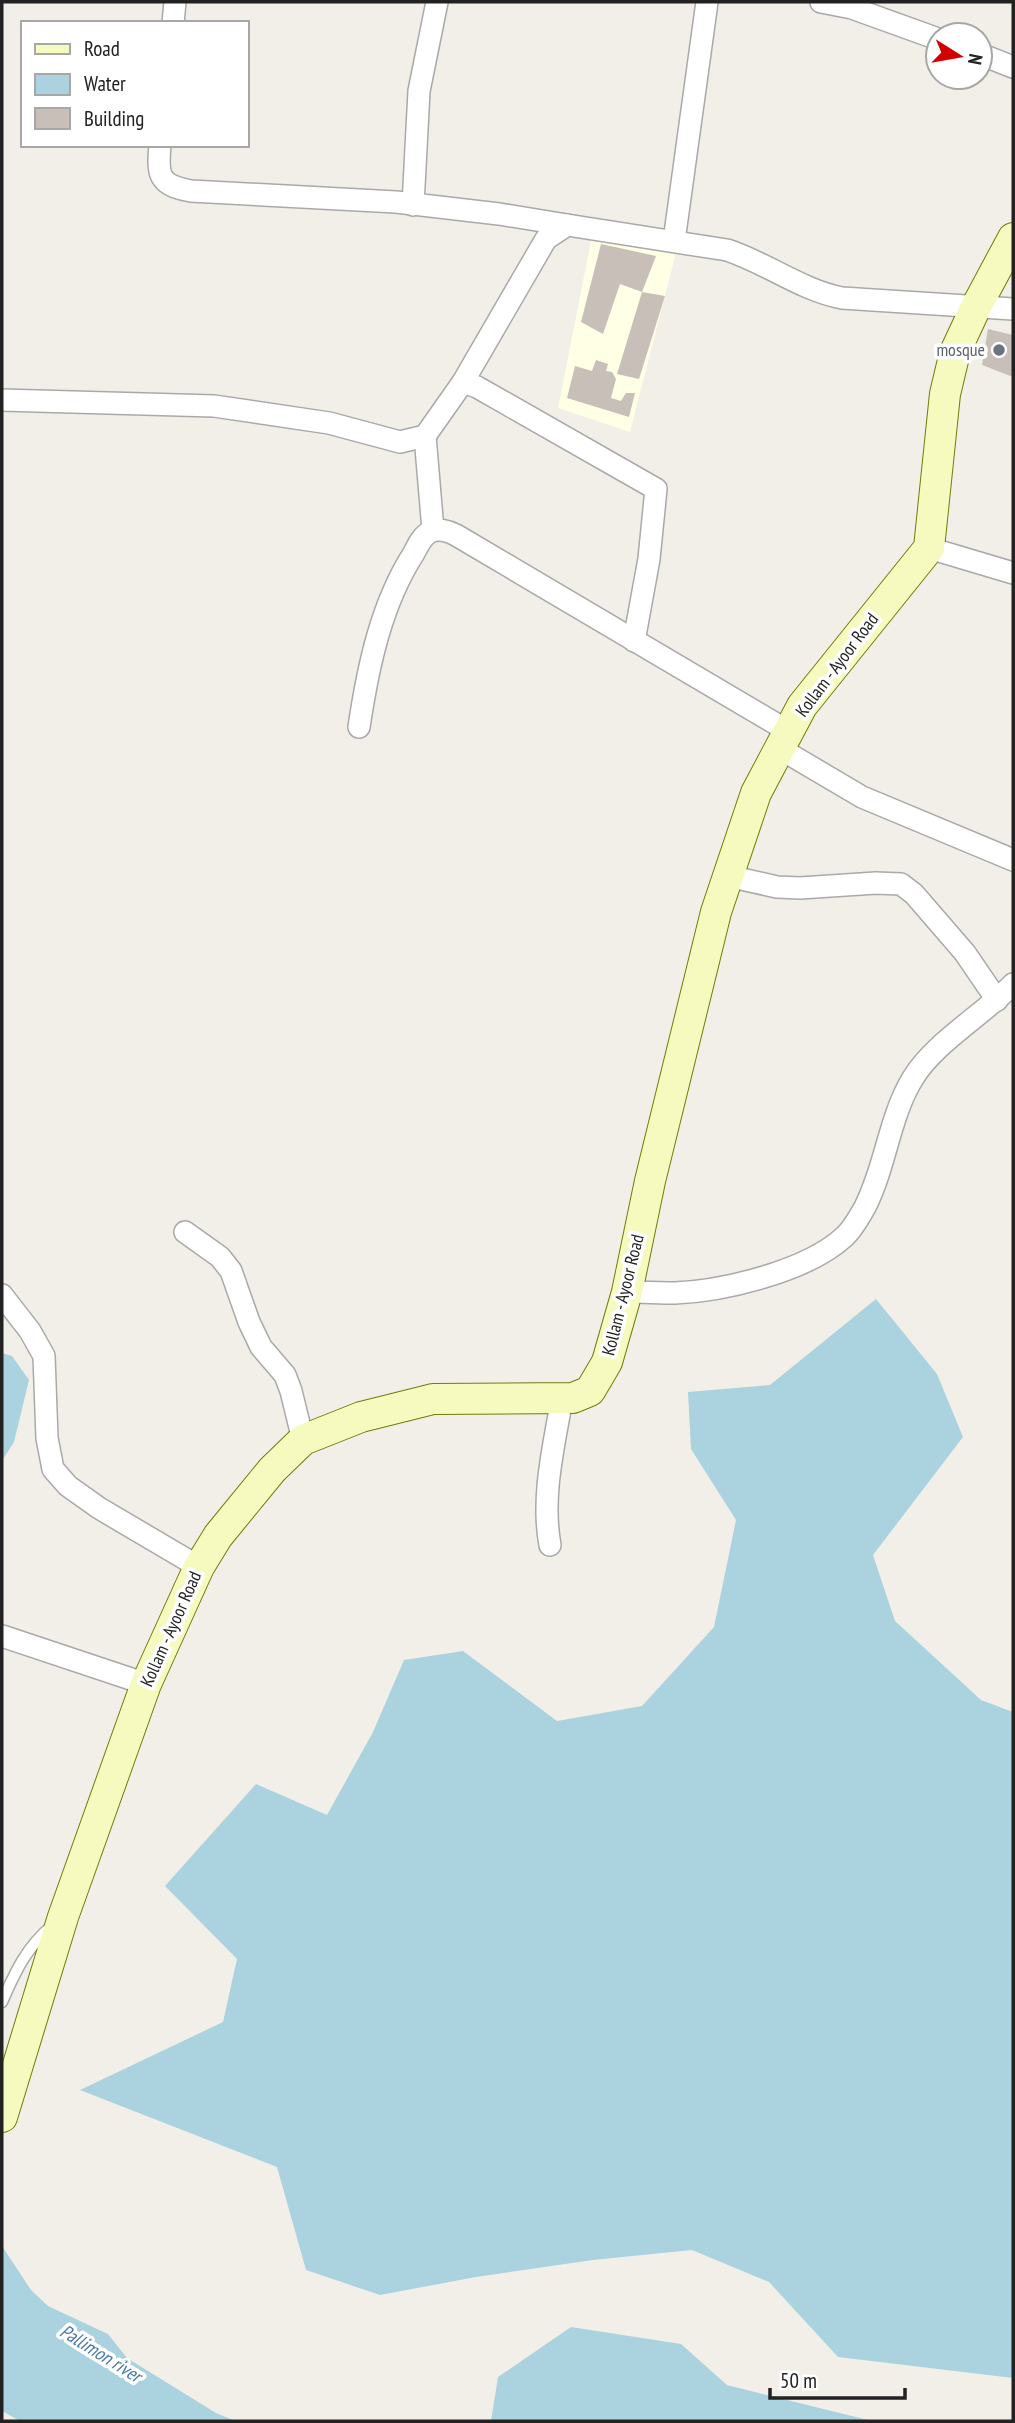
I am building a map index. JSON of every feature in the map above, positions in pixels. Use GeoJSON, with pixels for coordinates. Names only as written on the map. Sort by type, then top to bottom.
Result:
{"type":"FeatureCollection","features":[{"type":"Feature","properties":{"kind":"main road"},"geometry":{"type":"LineString","coordinates":[[929,548],[945,394],[955,352],[1013,239]]}},
{"type":"Feature","properties":{"kind":"main road","name":"Kollam - Ayoor Road"},"geometry":{"type":"LineString","coordinates":[[2,2117],[63,1917],[146,1684],[199,1567],[218,1536],[272,1471],[303,1440],[361,1417],[433,1399],[573,1398],[590,1391],[599,1377],[607,1362],[627,1292],[650,1181],[716,912],[756,793],[802,706],[929,548]]}},
{"type":"Feature","properties":{"kind":"street"},"geometry":{"type":"LineString","coordinates":[[173,21],[175,2]]}},
{"type":"Feature","properties":{"kind":"street"},"geometry":{"type":"LineString","coordinates":[[413,205],[419,91],[437,2]]}},
{"type":"Feature","properties":{"kind":"street"},"geometry":{"type":"LineString","coordinates":[[674,242],[707,2]]}},
{"type":"Feature","properties":{"kind":"street"},"geometry":{"type":"LineString","coordinates":[[821,2],[852,8],[924,34]]}},
{"type":"Feature","properties":{"kind":"street"},"geometry":{"type":"LineString","coordinates":[[994,59],[1013,66]]}},
{"type":"Feature","properties":{"kind":"street"},"geometry":{"type":"LineString","coordinates":[[160,147],[158,163],[162,178],[173,188],[413,205],[499,214],[727,250],[746,256],[825,295],[1013,309]]}},
{"type":"Feature","properties":{"kind":"street"},"geometry":{"type":"LineString","coordinates":[[433,530],[425,436],[463,382],[546,239],[567,225]]}},
{"type":"Feature","properties":{"kind":"street"},"geometry":{"type":"LineString","coordinates":[[463,382],[477,387],[656,489],[649,559],[634,642]]}},
{"type":"Feature","properties":{"kind":"street"},"geometry":{"type":"LineString","coordinates":[[2,400],[214,406],[329,423],[400,442],[425,436]]}},
{"type":"Feature","properties":{"kind":"street"},"geometry":{"type":"LineString","coordinates":[[359,727],[364,691],[391,596],[424,537],[433,530],[449,531],[634,642],[783,740],[862,797],[1013,860]]}},
{"type":"Feature","properties":{"kind":"street"},"geometry":{"type":"LineString","coordinates":[[929,548],[1013,573]]}},
{"type":"Feature","properties":{"kind":"street"},"geometry":{"type":"LineString","coordinates":[[728,876],[777,887],[901,884],[914,894],[965,953],[997,1000]]}},
{"type":"Feature","properties":{"kind":"street"},"geometry":{"type":"LineString","coordinates":[[627,1292],[676,1293],[743,1282],[803,1264],[844,1237],[865,1208],[902,1098],[913,1077],[926,1059],[1013,984]]}},
{"type":"Feature","properties":{"kind":"street"},"geometry":{"type":"LineString","coordinates":[[186,1232],[220,1257],[231,1271],[248,1322],[261,1347],[285,1375],[303,1440]]}},
{"type":"Feature","properties":{"kind":"street"},"geometry":{"type":"LineString","coordinates":[[2,1294],[44,1356],[47,1438],[53,1469],[68,1486],[99,1508],[199,1567]]}},
{"type":"Feature","properties":{"kind":"street"},"geometry":{"type":"LineString","coordinates":[[550,1545],[546,1524],[547,1497],[562,1398]]}},
{"type":"Feature","properties":{"kind":"street"},"geometry":{"type":"LineString","coordinates":[[2,1636],[146,1684]]}},
{"type":"Feature","properties":{"kind":"lane"},"geometry":{"type":"LineString","coordinates":[[2,2002],[26,1952],[63,1917]]}},
{"type":"Feature","properties":{"kind":"shaded area"},"geometry":{"type":"Polygon","coordinates":[[[592,236],[676,253],[630,432],[558,408],[592,236]]]}},
{"type":"Feature","properties":{"kind":"water"},"geometry":{"type":"Polygon","coordinates":[[[876,1299],[937,1374],[963,1437],[873,1555],[895,1621],[981,1700],[1013,1712],[1013,2378],[838,2357],[769,2282],[692,2250],[593,2260],[476,2277],[380,2295],[306,2270],[277,2167],[80,2090],[223,2022],[237,1959],[165,1886],[256,1784],[327,1815],[373,1732],[404,1660],[463,1651],[557,1721],[642,1706],[714,1627],[736,1520],[691,1449],[688,1392],[770,1385],[876,1299]]]}},
{"type":"Feature","properties":{"kind":"water"},"geometry":{"type":"Polygon","coordinates":[[[2,1353],[12,1356],[29,1380],[14,1442],[2,1461],[2,1353]]]}},
{"type":"Feature","properties":{"kind":"water","name":"Pallimon river"},"geometry":{"type":"Polygon","coordinates":[[[2,2246],[31,2290],[48,2306],[108,2334],[127,2358],[216,2413],[235,2421],[20,2421],[2,2411],[2,2246]]]}},
{"type":"Feature","properties":{"kind":"water"},"geometry":{"type":"Polygon","coordinates":[[[571,2327],[681,2344],[727,2385],[872,2421],[491,2421],[498,2377],[571,2327]]]}},
{"type":"Feature","properties":{"kind":"building"},"geometry":{"type":"Polygon","coordinates":[[[601,244],[656,256],[642,292],[620,284],[603,334],[581,322],[601,244]]]}},
{"type":"Feature","properties":{"kind":"building"},"geometry":{"type":"Polygon","coordinates":[[[642,292],[665,296],[639,379],[617,374],[642,292]]]}},
{"type":"Feature","properties":{"kind":"building","name":"mosque"},"geometry":{"type":"Polygon","coordinates":[[[988,329],[1013,335],[1013,377],[982,365],[988,329]]]}},
{"type":"Feature","properties":{"kind":"building"},"geometry":{"type":"Polygon","coordinates":[[[596,360],[608,364],[606,371],[612,372],[616,379],[611,398],[621,401],[626,393],[635,393],[629,417],[567,398],[575,366],[592,371],[596,360]]]}},
{"type":"Feature","properties":{"kind":"place","name":"mosque"},"geometry":{"type":"Point","coordinates":[999,350]}}]}
